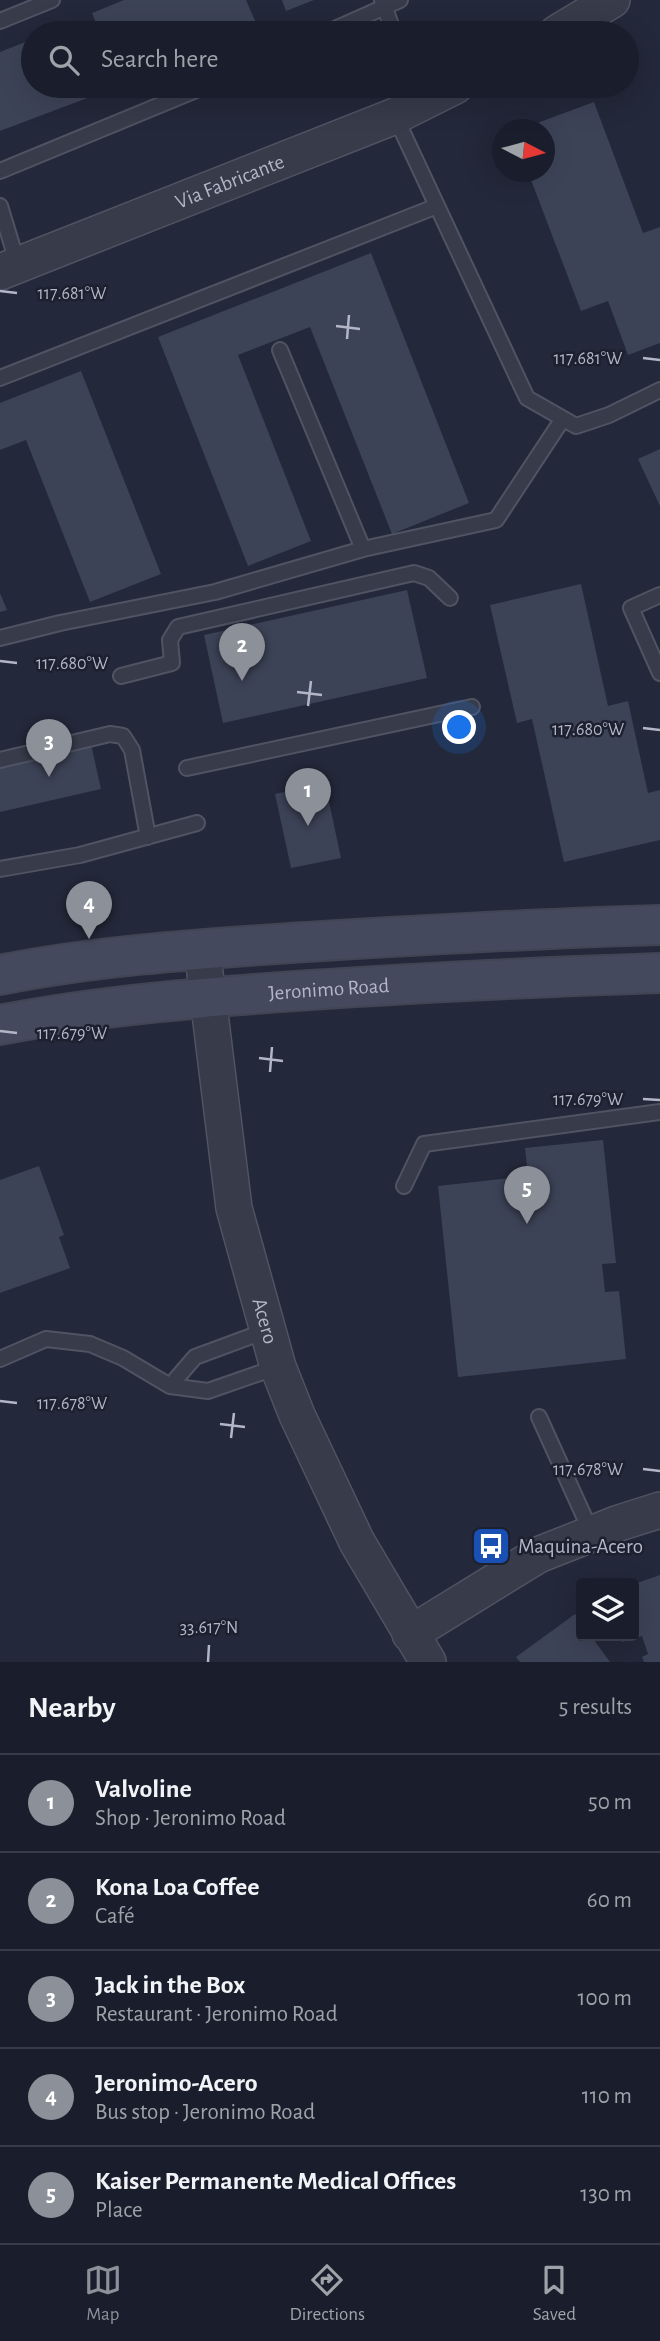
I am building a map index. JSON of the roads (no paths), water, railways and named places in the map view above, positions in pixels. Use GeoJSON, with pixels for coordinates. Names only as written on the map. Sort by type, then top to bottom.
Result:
{"type":"FeatureCollection","features":[{"type":"Feature","properties":{"kind":"main road"},"geometry":{"type":"LineString","coordinates":[[0,975],[56,964],[202,949],[517,928],[660,925]]}},
{"type":"Feature","properties":{"kind":"main road","name":"Jeronimo Road"},"geometry":{"type":"LineString","coordinates":[[0,1026],[64,1013],[207,997],[519,978],[660,973]]}},
{"type":"Feature","properties":{"kind":"street"},"geometry":{"type":"LineString","coordinates":[[577,21],[612,0]]}},
{"type":"Feature","properties":{"kind":"street","name":"Via Fabricante"},"geometry":{"type":"LineString","coordinates":[[9,269],[410,102]]}},
{"type":"Feature","properties":{"kind":"street","name":"Acero"},"geometry":{"type":"LineString","coordinates":[[202,949],[234,1208],[278,1367],[297,1415],[357,1542],[419,1648]]}},
{"type":"Feature","properties":{"kind":"street"},"geometry":{"type":"LineString","coordinates":[[419,1648],[513,1569],[538,1555],[660,1510]]}},
{"type":"Feature","properties":{"kind":"lane"},"geometry":{"type":"LineString","coordinates":[[0,21],[52,0]]}},
{"type":"Feature","properties":{"kind":"lane"},"geometry":{"type":"LineString","coordinates":[[350,21],[383,4],[400,0]]}},
{"type":"Feature","properties":{"kind":"lane"},"geometry":{"type":"LineString","coordinates":[[383,4],[389,21]]}},
{"type":"Feature","properties":{"kind":"lane"},"geometry":{"type":"LineString","coordinates":[[0,171],[177,98]]}},
{"type":"Feature","properties":{"kind":"lane"},"geometry":{"type":"LineString","coordinates":[[410,102],[437,206],[527,398],[576,426],[609,415],[660,390]]}},
{"type":"Feature","properties":{"kind":"lane"},"geometry":{"type":"LineString","coordinates":[[0,206],[9,269]]}},
{"type":"Feature","properties":{"kind":"lane"},"geometry":{"type":"LineString","coordinates":[[0,378],[437,206]]}},
{"type":"Feature","properties":{"kind":"lane"},"geometry":{"type":"LineString","coordinates":[[280,350],[363,549]]}},
{"type":"Feature","properties":{"kind":"lane"},"geometry":{"type":"LineString","coordinates":[[0,638],[60,623],[215,592],[363,549],[496,520],[562,420]]}},
{"type":"Feature","properties":{"kind":"lane"},"geometry":{"type":"LineString","coordinates":[[121,676],[172,663],[170,640],[178,627],[414,573],[429,578],[450,598]]}},
{"type":"Feature","properties":{"kind":"lane"},"geometry":{"type":"LineString","coordinates":[[660,595],[631,608],[660,673]]}},
{"type":"Feature","properties":{"kind":"lane"},"geometry":{"type":"LineString","coordinates":[[187,768],[461,708],[472,708]]}},
{"type":"Feature","properties":{"kind":"lane"},"geometry":{"type":"LineString","coordinates":[[0,760],[110,734],[124,736],[132,750],[148,837]]}},
{"type":"Feature","properties":{"kind":"lane"},"geometry":{"type":"LineString","coordinates":[[0,869],[80,855],[197,823]]}},
{"type":"Feature","properties":{"kind":"lane"},"geometry":{"type":"LineString","coordinates":[[404,1186],[424,1144],[660,1112]]}},
{"type":"Feature","properties":{"kind":"lane"},"geometry":{"type":"LineString","coordinates":[[170,1386],[195,1357],[268,1331]]}},
{"type":"Feature","properties":{"kind":"lane"},"geometry":{"type":"LineString","coordinates":[[0,1359],[46,1339],[90,1344],[123,1358],[170,1386],[208,1391],[278,1367]]}},
{"type":"Feature","properties":{"kind":"lane"},"geometry":{"type":"LineString","coordinates":[[539,1417],[592,1534]]}},
{"type":"Feature","properties":{"kind":"place","name":"Kona Loa Coffee"},"geometry":{"type":"Point","coordinates":[242,681]}},
{"type":"Feature","properties":{"kind":"place","name":"Jack in the Box"},"geometry":{"type":"Point","coordinates":[49,777]}},
{"type":"Feature","properties":{"kind":"place","name":"Valvoline"},"geometry":{"type":"Point","coordinates":[308,826]}},
{"type":"Feature","properties":{"kind":"place","name":"Jeronimo-Acero"},"geometry":{"type":"Point","coordinates":[89,939]}},
{"type":"Feature","properties":{"kind":"place","name":"Kaiser Permanente Medical Offices"},"geometry":{"type":"Point","coordinates":[527,1224]}},
{"type":"Feature","properties":{"kind":"place","name":"Maquina-Acero"},"geometry":{"type":"Point","coordinates":[491,1546]}}]}
